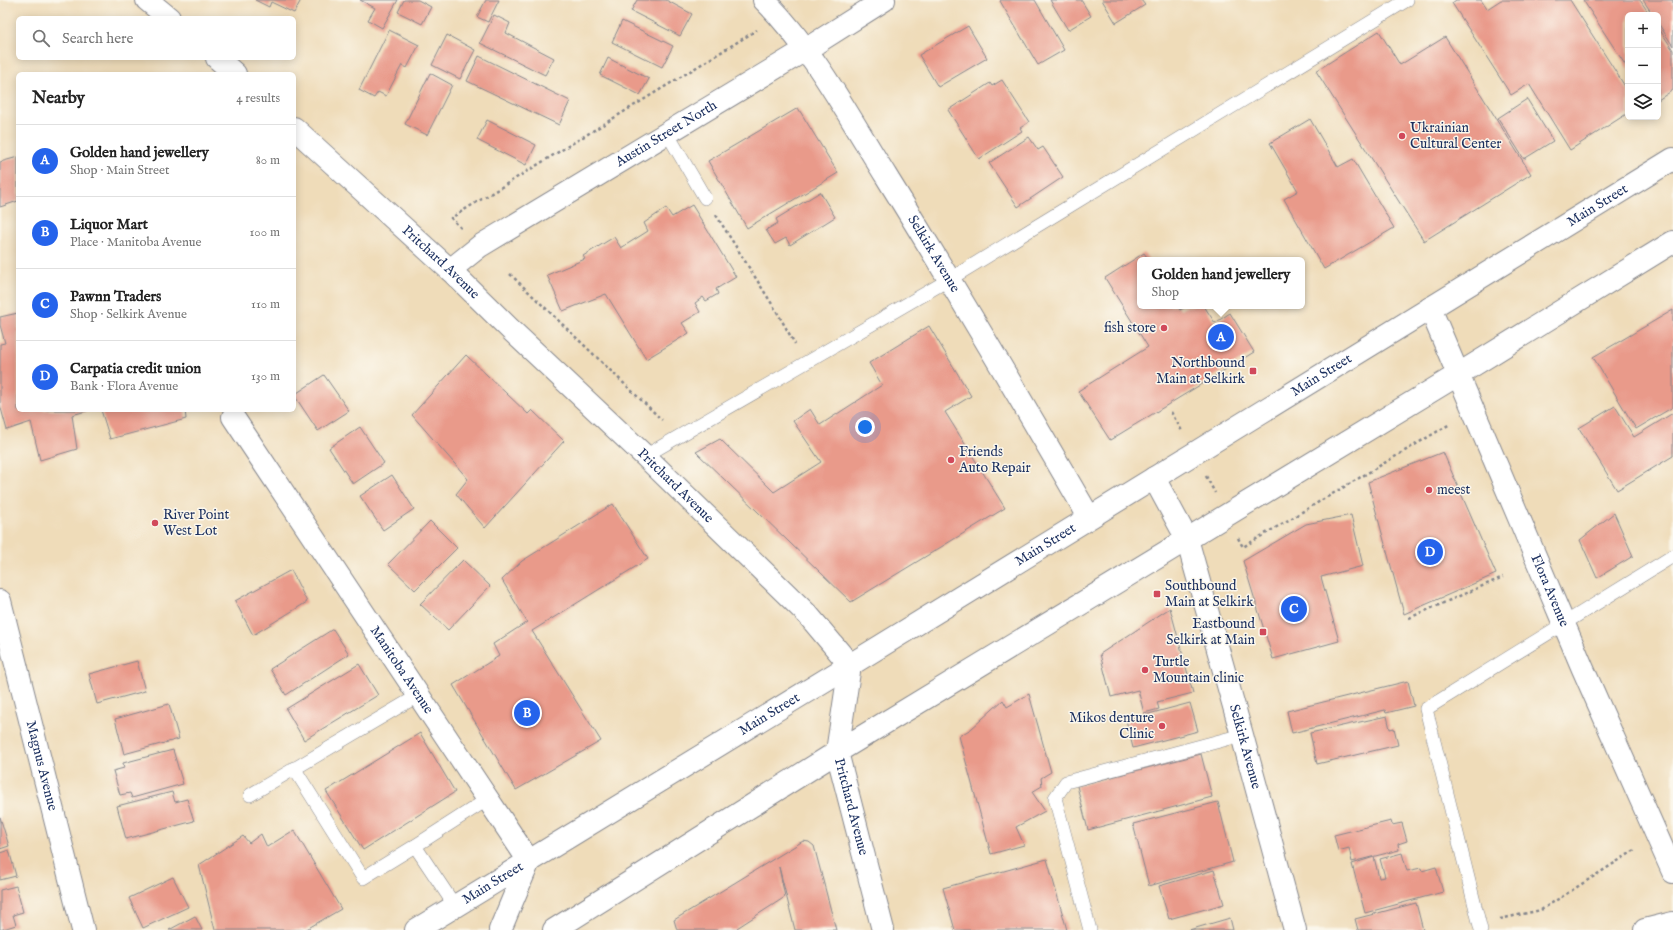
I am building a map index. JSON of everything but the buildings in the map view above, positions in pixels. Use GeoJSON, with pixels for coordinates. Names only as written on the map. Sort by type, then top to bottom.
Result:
{"type":"FeatureCollection","features":[{"type":"Feature","properties":{"kind":"street"},"geometry":{"type":"LineString","coordinates":[[148,0],[167,16]]}},
{"type":"Feature","properties":{"kind":"street","name":"Selkirk Avenue"},"geometry":{"type":"LineString","coordinates":[[764,0],[779,15],[827,80],[950,279],[1089,517]]}},
{"type":"Feature","properties":{"kind":"street","name":"Austin Street North"},"geometry":{"type":"LineString","coordinates":[[450,270],[480,246],[805,50],[884,0]]}},
{"type":"Feature","properties":{"kind":"street"},"geometry":{"type":"LineString","coordinates":[[219,60],[233,72]]}},
{"type":"Feature","properties":{"kind":"street","name":"Pritchard Avenue"},"geometry":{"type":"LineString","coordinates":[[296,130],[450,270],[511,330],[645,456],[808,615],[850,665],[837,752],[883,930]]}},
{"type":"Feature","properties":{"kind":"street","name":"Main Street"},"geometry":{"type":"LineString","coordinates":[[416,930],[850,665],[1673,158]]}},
{"type":"Feature","properties":{"kind":"street"},"geometry":{"type":"LineString","coordinates":[[554,930],[837,752],[1459,374],[1673,242]]}},
{"type":"Feature","properties":{"kind":"street","name":"Flora Avenue"},"geometry":{"type":"LineString","coordinates":[[1430,308],[1564,623],[1673,872]]}},
{"type":"Feature","properties":{"kind":"street","name":"Manitoba Avenue"},"geometry":{"type":"LineString","coordinates":[[233,417],[529,861]]}},
{"type":"Feature","properties":{"kind":"street","name":"Selkirk Avenue"},"geometry":{"type":"LineString","coordinates":[[1154,478],[1187,539],[1295,930]]}},
{"type":"Feature","properties":{"kind":"street","name":"Magnus Avenue"},"geometry":{"type":"LineString","coordinates":[[0,601],[84,930]]}},
{"type":"Feature","properties":{"kind":"street"},"geometry":{"type":"LineString","coordinates":[[500,930],[529,861]]}},
{"type":"Feature","properties":{"kind":"street"},"geometry":{"type":"LineString","coordinates":[[1645,930],[1673,923]]}},
{"type":"Feature","properties":{"kind":"lane"},"geometry":{"type":"LineString","coordinates":[[645,456],[950,279],[1407,0]]}},
{"type":"Feature","properties":{"kind":"lane"},"geometry":{"type":"LineString","coordinates":[[667,133],[705,198]]}},
{"type":"Feature","properties":{"kind":"lane"},"geometry":{"type":"LineString","coordinates":[[1480,927],[1426,709],[1673,556]]}},
{"type":"Feature","properties":{"kind":"lane"},"geometry":{"type":"LineString","coordinates":[[250,795],[419,695]]}},
{"type":"Feature","properties":{"kind":"lane"},"geometry":{"type":"LineString","coordinates":[[1090,930],[1055,798],[1066,782],[1242,735]]}},
{"type":"Feature","properties":{"kind":"lane"},"geometry":{"type":"LineString","coordinates":[[294,768],[363,878],[488,799]]}},
{"type":"Feature","properties":{"kind":"lane"},"geometry":{"type":"LineString","coordinates":[[415,846],[455,906]]}},
{"type":"Feature","properties":{"kind":"path"},"geometry":{"type":"LineString","coordinates":[[480,246],[451,218],[759,28]]}},
{"type":"Feature","properties":{"kind":"path"},"geometry":{"type":"LineString","coordinates":[[705,198],[744,262],[777,312],[806,362]]}},
{"type":"Feature","properties":{"kind":"path"},"geometry":{"type":"LineString","coordinates":[[510,274],[679,436]]}},
{"type":"Feature","properties":{"kind":"path"},"geometry":{"type":"LineString","coordinates":[[1409,618],[1502,577]]}},
{"type":"Feature","properties":{"kind":"path"},"geometry":{"type":"LineString","coordinates":[[1480,927],[1541,910],[1657,835]]}},
{"type":"Feature","properties":{"kind":"place","name":"Ukrainian Cultural Center"},"geometry":{"type":"Point","coordinates":[1402,136]}},
{"type":"Feature","properties":{"kind":"place","name":"fish store"},"geometry":{"type":"Point","coordinates":[1164,328]}},
{"type":"Feature","properties":{"kind":"place","name":"Golden hand jewellery"},"geometry":{"type":"Point","coordinates":[1221,337]}},
{"type":"Feature","properties":{"kind":"place","name":"Northbound Main at Selkirk"},"geometry":{"type":"Point","coordinates":[1253,371]}},
{"type":"Feature","properties":{"kind":"place","name":"Friends Auto Repair"},"geometry":{"type":"Point","coordinates":[951,460]}},
{"type":"Feature","properties":{"kind":"place","name":"meest"},"geometry":{"type":"Point","coordinates":[1429,490]}},
{"type":"Feature","properties":{"kind":"place","name":"River Point West Lot"},"geometry":{"type":"Point","coordinates":[155,523]}},
{"type":"Feature","properties":{"kind":"place","name":"Carpatia credit union"},"geometry":{"type":"Point","coordinates":[1430,552]}},
{"type":"Feature","properties":{"kind":"place","name":"Southbound Main at Selkirk"},"geometry":{"type":"Point","coordinates":[1157,594]}},
{"type":"Feature","properties":{"kind":"place","name":"Pawnn Traders"},"geometry":{"type":"Point","coordinates":[1294,609]}},
{"type":"Feature","properties":{"kind":"place","name":"Eastbound Selkirk at Main"},"geometry":{"type":"Point","coordinates":[1263,632]}},
{"type":"Feature","properties":{"kind":"place","name":"Turtle Mountain clinic"},"geometry":{"type":"Point","coordinates":[1145,670]}},
{"type":"Feature","properties":{"kind":"place","name":"Liquor Mart"},"geometry":{"type":"Point","coordinates":[527,713]}},
{"type":"Feature","properties":{"kind":"place","name":"Mikos denture Clinic"},"geometry":{"type":"Point","coordinates":[1162,726]}}]}
